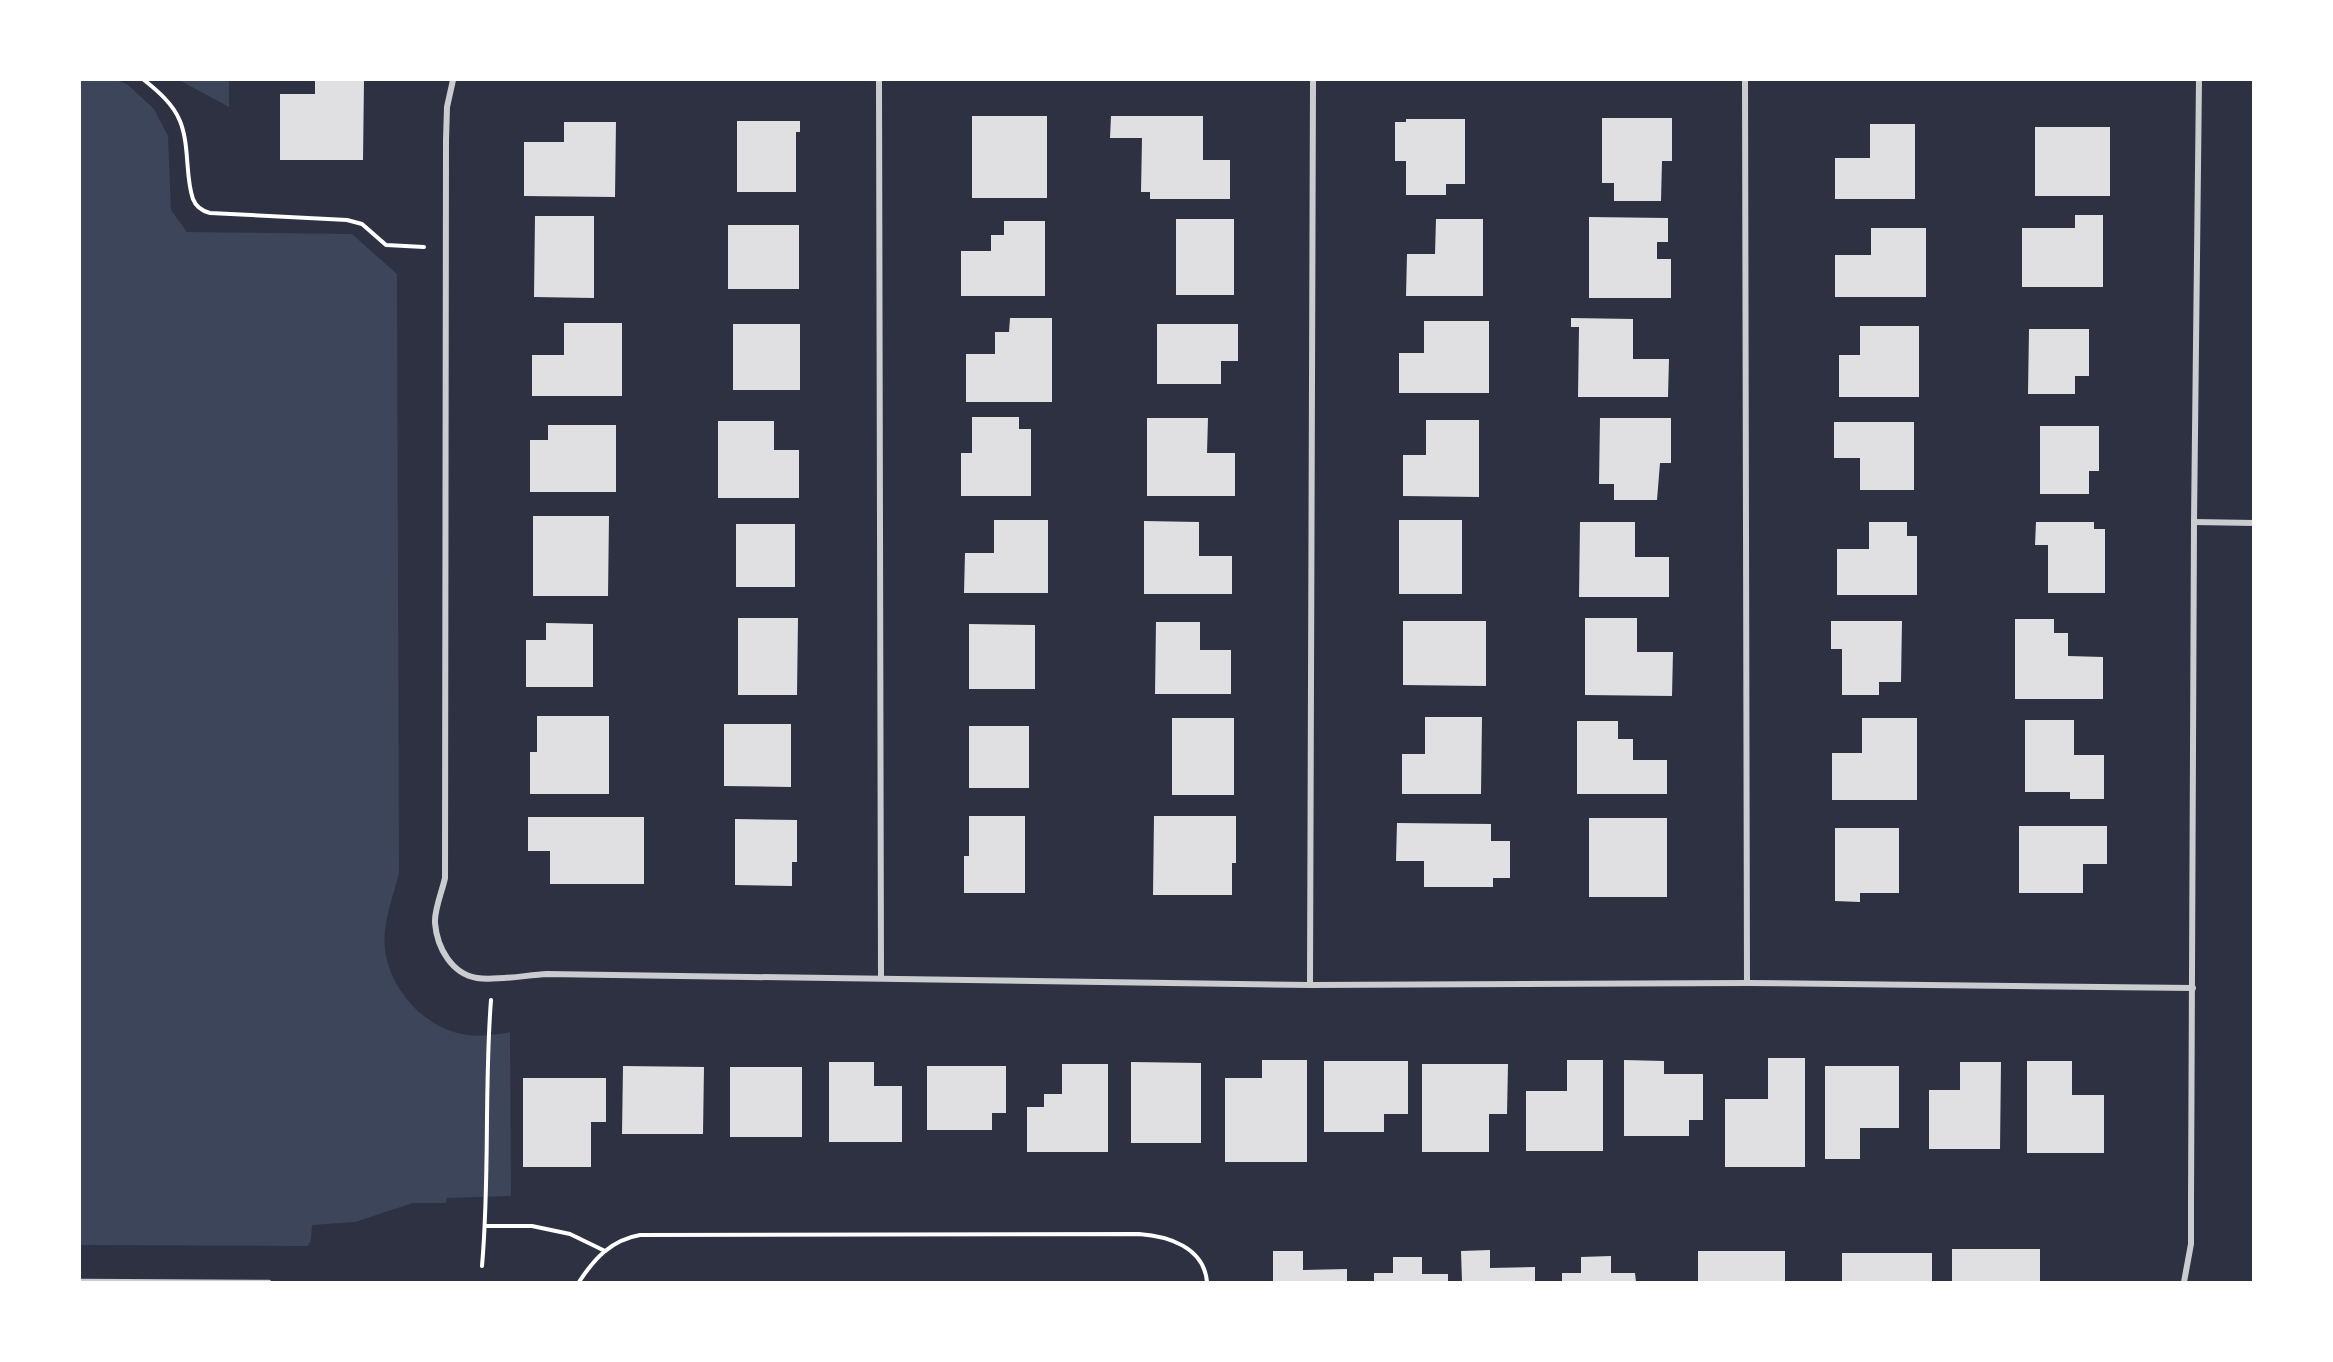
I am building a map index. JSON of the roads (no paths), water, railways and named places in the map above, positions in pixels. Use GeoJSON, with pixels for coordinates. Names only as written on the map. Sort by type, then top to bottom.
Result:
{"type":"FeatureCollection","features":[{"type":"Feature","properties":{"kind":"street"},"geometry":{"type":"LineString","coordinates":[[453,80],[447,107],[445,878],[435,922],[440,944],[451,965],[466,975],[493,979],[547,974],[1310,985],[1747,983],[2193,988]]}},
{"type":"Feature","properties":{"kind":"street"},"geometry":{"type":"LineString","coordinates":[[879,80],[881,978]]}},
{"type":"Feature","properties":{"kind":"street"},"geometry":{"type":"LineString","coordinates":[[1310,985],[1313,80]]}},
{"type":"Feature","properties":{"kind":"street"},"geometry":{"type":"LineString","coordinates":[[1745,80],[1747,983]]}},
{"type":"Feature","properties":{"kind":"street"},"geometry":{"type":"LineString","coordinates":[[2184,1282],[2191,1244],[2194,522],[2199,80]]}},
{"type":"Feature","properties":{"kind":"street"},"geometry":{"type":"LineString","coordinates":[[2194,522],[2253,523]]}},
{"type":"Feature","properties":{"kind":"lane"},"geometry":{"type":"LineString","coordinates":[[80,1281],[269,1282]]}}]}
